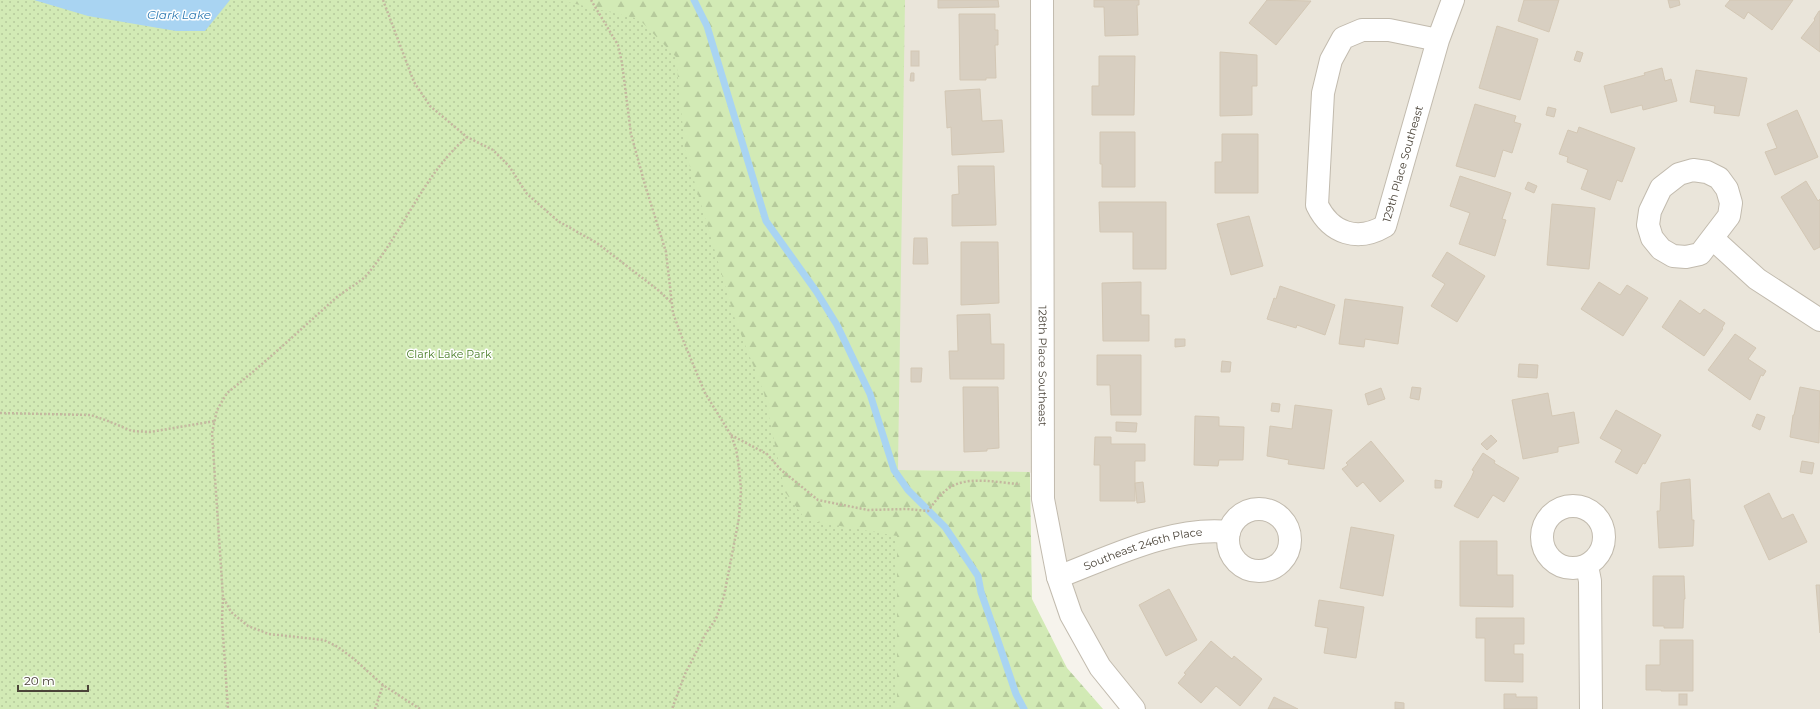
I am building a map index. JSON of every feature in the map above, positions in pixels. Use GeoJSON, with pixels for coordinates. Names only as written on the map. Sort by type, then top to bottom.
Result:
{"type":"FeatureCollection","features":[{"type":"Feature","properties":{"kind":"street","name":"128th Place Southeast"},"geometry":{"type":"LineString","coordinates":[[1042,0],[1043,499],[1058,577],[1071,615],[1100,667],[1134,709]]}},
{"type":"Feature","properties":{"kind":"street","name":"129th Place Southeast"},"geometry":{"type":"LineString","coordinates":[[1438,40],[1389,30],[1362,30],[1343,38],[1331,60],[1323,94],[1317,205],[1322,214],[1341,231],[1350,234],[1365,234],[1376,232],[1385,226],[1438,40],[1453,0]]}},
{"type":"Feature","properties":{"kind":"street"},"geometry":{"type":"LineString","coordinates":[[1713,238],[1757,279],[1820,320]]}},
{"type":"Feature","properties":{"kind":"street","name":"Southeast 246th Place"},"geometry":{"type":"LineString","coordinates":[[1058,577],[1175,534],[1214,530],[1229,532]]}},
{"type":"Feature","properties":{"kind":"street"},"geometry":{"type":"LineString","coordinates":[[1587,566],[1590,581],[1590,709]]}},
{"type":"Feature","properties":{"kind":"path"},"geometry":{"type":"LineString","coordinates":[[383,0],[414,82],[430,106],[467,137],[493,150],[509,166],[527,194],[558,221],[597,243],[658,290],[672,303]]}},
{"type":"Feature","properties":{"kind":"path"},"geometry":{"type":"LineString","coordinates":[[591,0],[618,45],[622,63],[631,134],[666,252],[673,313],[705,393],[731,435],[736,449],[741,490],[739,518],[724,596],[716,619],[706,633],[684,674],[672,709]]}},
{"type":"Feature","properties":{"kind":"path"},"geometry":{"type":"LineString","coordinates":[[228,709],[222,619],[223,597],[212,433],[217,410],[227,393],[345,290],[369,273],[387,248],[427,181],[455,147],[467,137]]}},
{"type":"Feature","properties":{"kind":"path"},"geometry":{"type":"LineString","coordinates":[[0,413],[91,415],[132,431],[150,432],[215,421]]}},
{"type":"Feature","properties":{"kind":"path"},"geometry":{"type":"LineString","coordinates":[[731,435],[767,454],[780,469],[818,500],[868,510],[919,509],[928,511],[942,493],[950,487],[960,483],[976,481],[1043,484]]}},
{"type":"Feature","properties":{"kind":"path"},"geometry":{"type":"LineString","coordinates":[[223,597],[231,612],[248,626],[269,634],[324,640],[354,659],[383,685],[420,709]]}},
{"type":"Feature","properties":{"kind":"path"},"geometry":{"type":"LineString","coordinates":[[375,709],[383,685]]}},
{"type":"Feature","properties":{"kind":"shaded area"},"geometry":{"type":"Polygon","coordinates":[[[899,0],[1820,0],[1820,709],[1134,709],[1071,615],[1043,473],[898,470],[899,0]]]}},
{"type":"Feature","properties":{"kind":"green space","name":"Clark Lake Park"},"geometry":{"type":"Polygon","coordinates":[[[0,0],[899,0],[897,709],[0,709],[0,0]]]}},
{"type":"Feature","properties":{"kind":"green space"},"geometry":{"type":"Polygon","coordinates":[[[559,0],[905,0],[898,470],[1030,472],[1032,599],[1067,668],[1103,709],[897,709],[897,536],[806,520],[785,492],[764,393],[735,319],[685,150],[676,57],[639,19],[559,0]]]}},
{"type":"Feature","properties":{"kind":"water","name":"Clark Lake"},"geometry":{"type":"Polygon","coordinates":[[[34,0],[230,0],[205,31],[176,31],[88,16],[34,0]]]}},
{"type":"Feature","properties":{"kind":"building"},"geometry":{"type":"Polygon","coordinates":[[[938,0],[998,0],[999,7],[938,8],[938,0]]]}},
{"type":"Feature","properties":{"kind":"building"},"geometry":{"type":"Polygon","coordinates":[[[1094,0],[1139,0],[1139,5],[1137,5],[1138,35],[1105,36],[1104,7],[1094,7],[1094,0]]]}},
{"type":"Feature","properties":{"kind":"building"},"geometry":{"type":"Polygon","coordinates":[[[1267,0],[1311,1],[1276,45],[1249,23],[1267,0]]]}},
{"type":"Feature","properties":{"kind":"building"},"geometry":{"type":"Polygon","coordinates":[[[1524,0],[1559,0],[1549,32],[1518,21],[1524,0]]]}},
{"type":"Feature","properties":{"kind":"building"},"geometry":{"type":"Polygon","coordinates":[[[1668,0],[1679,0],[1680,5],[1670,8],[1668,0]]]}},
{"type":"Feature","properties":{"kind":"building"},"geometry":{"type":"Polygon","coordinates":[[[1730,0],[1793,0],[1772,30],[1748,12],[1744,19],[1725,6],[1730,0]]]}},
{"type":"Feature","properties":{"kind":"building"},"geometry":{"type":"Polygon","coordinates":[[[1819,11],[1820,52],[1801,38],[1815,20],[1814,19],[1819,11]]]}},
{"type":"Feature","properties":{"kind":"building"},"geometry":{"type":"Polygon","coordinates":[[[959,14],[995,14],[995,30],[998,30],[998,45],[995,45],[996,78],[986,78],[986,80],[960,80],[959,14]]]}},
{"type":"Feature","properties":{"kind":"building"},"geometry":{"type":"Polygon","coordinates":[[[1497,26],[1538,39],[1520,100],[1479,88],[1497,26]]]}},
{"type":"Feature","properties":{"kind":"building"},"geometry":{"type":"Polygon","coordinates":[[[911,51],[919,51],[919,66],[911,66],[911,51]]]}},
{"type":"Feature","properties":{"kind":"building"},"geometry":{"type":"Polygon","coordinates":[[[1577,51],[1583,53],[1580,62],[1574,60],[1577,51]]]}},
{"type":"Feature","properties":{"kind":"building"},"geometry":{"type":"Polygon","coordinates":[[[1220,52],[1257,55],[1257,86],[1252,86],[1252,115],[1220,116],[1220,52]]]}},
{"type":"Feature","properties":{"kind":"building"},"geometry":{"type":"Polygon","coordinates":[[[1099,56],[1135,56],[1134,115],[1092,115],[1092,86],[1099,86],[1099,56]]]}},
{"type":"Feature","properties":{"kind":"building"},"geometry":{"type":"Polygon","coordinates":[[[1662,68],[1665,81],[1671,79],[1677,101],[1643,110],[1642,105],[1611,113],[1604,86],[1645,75],[1644,73],[1662,68]]]}},
{"type":"Feature","properties":{"kind":"building"},"geometry":{"type":"Polygon","coordinates":[[[1696,70],[1747,78],[1739,116],[1714,113],[1715,106],[1690,102],[1696,70]]]}},
{"type":"Feature","properties":{"kind":"building"},"geometry":{"type":"Polygon","coordinates":[[[911,73],[914,73],[914,81],[910,81],[911,73]]]}},
{"type":"Feature","properties":{"kind":"building"},"geometry":{"type":"Polygon","coordinates":[[[980,89],[982,121],[1002,120],[1004,152],[952,155],[951,127],[947,128],[945,91],[980,89]]]}},
{"type":"Feature","properties":{"kind":"building"},"geometry":{"type":"Polygon","coordinates":[[[1475,104],[1516,116],[1514,122],[1521,124],[1512,153],[1503,150],[1495,177],[1456,166],[1475,104]]]}},
{"type":"Feature","properties":{"kind":"building"},"geometry":{"type":"Polygon","coordinates":[[[1548,107],[1556,109],[1554,117],[1546,115],[1548,107]]]}},
{"type":"Feature","properties":{"kind":"building"},"geometry":{"type":"Polygon","coordinates":[[[1797,110],[1818,157],[1775,175],[1765,152],[1777,148],[1767,124],[1797,110]]]}},
{"type":"Feature","properties":{"kind":"building"},"geometry":{"type":"Polygon","coordinates":[[[1579,127],[1635,148],[1622,182],[1617,180],[1610,200],[1581,189],[1588,170],[1567,162],[1568,157],[1559,154],[1568,130],[1577,133],[1579,127]]]}},
{"type":"Feature","properties":{"kind":"building"},"geometry":{"type":"Polygon","coordinates":[[[1100,132],[1135,132],[1135,187],[1102,187],[1100,132]]]}},
{"type":"Feature","properties":{"kind":"building"},"geometry":{"type":"Polygon","coordinates":[[[1222,134],[1258,134],[1258,193],[1215,193],[1215,162],[1222,162],[1222,134]]]}},
{"type":"Feature","properties":{"kind":"building"},"geometry":{"type":"Polygon","coordinates":[[[958,166],[994,166],[996,225],[952,226],[952,195],[959,194],[958,166]]]}},
{"type":"Feature","properties":{"kind":"building"},"geometry":{"type":"Polygon","coordinates":[[[1460,176],[1511,193],[1502,219],[1506,220],[1495,256],[1459,244],[1470,213],[1450,206],[1460,176]]]}},
{"type":"Feature","properties":{"kind":"building"},"geometry":{"type":"Polygon","coordinates":[[[1806,181],[1818,201],[1820,199],[1820,247],[1814,250],[1781,197],[1806,181]]]}},
{"type":"Feature","properties":{"kind":"building"},"geometry":{"type":"Polygon","coordinates":[[[1528,182],[1537,186],[1534,193],[1525,189],[1528,182]]]}},
{"type":"Feature","properties":{"kind":"building"},"geometry":{"type":"Polygon","coordinates":[[[1099,202],[1166,202],[1166,269],[1133,269],[1133,232],[1100,232],[1099,202]]]}},
{"type":"Feature","properties":{"kind":"building"},"geometry":{"type":"Polygon","coordinates":[[[1552,204],[1595,208],[1589,269],[1547,265],[1552,204]]]}},
{"type":"Feature","properties":{"kind":"building"},"geometry":{"type":"Polygon","coordinates":[[[1249,216],[1263,266],[1231,275],[1217,224],[1249,216]]]}},
{"type":"Feature","properties":{"kind":"building"},"geometry":{"type":"Polygon","coordinates":[[[914,238],[927,238],[928,264],[913,264],[914,238]]]}},
{"type":"Feature","properties":{"kind":"building"},"geometry":{"type":"Polygon","coordinates":[[[961,242],[998,242],[999,303],[961,305],[961,242]]]}},
{"type":"Feature","properties":{"kind":"building"},"geometry":{"type":"Polygon","coordinates":[[[1447,252],[1485,276],[1457,322],[1431,306],[1445,284],[1432,276],[1447,252]]]}},
{"type":"Feature","properties":{"kind":"building"},"geometry":{"type":"Polygon","coordinates":[[[1141,282],[1141,315],[1149,315],[1149,341],[1103,341],[1102,283],[1141,282]]]}},
{"type":"Feature","properties":{"kind":"building"},"geometry":{"type":"Polygon","coordinates":[[[1599,282],[1620,295],[1627,285],[1648,298],[1623,336],[1581,309],[1599,282]]]}},
{"type":"Feature","properties":{"kind":"building"},"geometry":{"type":"Polygon","coordinates":[[[1280,286],[1335,305],[1325,335],[1297,325],[1296,328],[1267,319],[1280,286]]]}},
{"type":"Feature","properties":{"kind":"building"},"geometry":{"type":"Polygon","coordinates":[[[1345,299],[1403,307],[1398,344],[1365,339],[1364,347],[1339,344],[1345,299]]]}},
{"type":"Feature","properties":{"kind":"building"},"geometry":{"type":"Polygon","coordinates":[[[1680,300],[1700,314],[1704,309],[1725,323],[1722,328],[1723,329],[1704,356],[1662,327],[1680,300]]]}},
{"type":"Feature","properties":{"kind":"building"},"geometry":{"type":"Polygon","coordinates":[[[990,314],[991,344],[1004,344],[1004,379],[950,379],[949,351],[958,351],[957,315],[990,314]]]}},
{"type":"Feature","properties":{"kind":"building"},"geometry":{"type":"Polygon","coordinates":[[[1735,334],[1756,348],[1748,359],[1766,371],[1763,376],[1761,375],[1750,400],[1708,370],[1735,334]]]}},
{"type":"Feature","properties":{"kind":"building"},"geometry":{"type":"Polygon","coordinates":[[[1175,339],[1185,339],[1185,346],[1175,347],[1175,339]]]}},
{"type":"Feature","properties":{"kind":"building"},"geometry":{"type":"Polygon","coordinates":[[[1097,355],[1141,355],[1141,415],[1111,415],[1110,385],[1097,385],[1097,355]]]}},
{"type":"Feature","properties":{"kind":"building"},"geometry":{"type":"Polygon","coordinates":[[[1222,361],[1231,362],[1230,372],[1221,372],[1222,361]]]}},
{"type":"Feature","properties":{"kind":"building"},"geometry":{"type":"Polygon","coordinates":[[[1519,364],[1538,365],[1537,378],[1518,377],[1519,364]]]}},
{"type":"Feature","properties":{"kind":"building"},"geometry":{"type":"Polygon","coordinates":[[[911,368],[922,368],[921,382],[911,382],[911,368]]]}},
{"type":"Feature","properties":{"kind":"building"},"geometry":{"type":"Polygon","coordinates":[[[963,387],[998,387],[999,448],[987,449],[987,451],[964,452],[963,387]]]}},
{"type":"Feature","properties":{"kind":"building"},"geometry":{"type":"Polygon","coordinates":[[[1412,387],[1421,388],[1419,400],[1410,398],[1412,387]]]}},
{"type":"Feature","properties":{"kind":"building"},"geometry":{"type":"Polygon","coordinates":[[[1800,387],[1820,391],[1819,443],[1790,437],[1793,415],[1800,387]]]}},
{"type":"Feature","properties":{"kind":"building"},"geometry":{"type":"Polygon","coordinates":[[[1381,388],[1385,399],[1368,405],[1365,394],[1381,388]]]}},
{"type":"Feature","properties":{"kind":"building"},"geometry":{"type":"Polygon","coordinates":[[[1548,393],[1552,416],[1574,412],[1579,443],[1558,447],[1558,452],[1523,459],[1512,400],[1548,393]]]}},
{"type":"Feature","properties":{"kind":"building"},"geometry":{"type":"Polygon","coordinates":[[[1272,403],[1280,404],[1279,412],[1271,411],[1272,403]]]}},
{"type":"Feature","properties":{"kind":"building"},"geometry":{"type":"Polygon","coordinates":[[[1295,405],[1332,410],[1324,469],[1288,464],[1289,460],[1267,456],[1270,426],[1292,429],[1295,405]]]}},
{"type":"Feature","properties":{"kind":"building"},"geometry":{"type":"Polygon","coordinates":[[[1616,410],[1661,435],[1645,464],[1643,463],[1637,474],[1615,462],[1622,450],[1600,438],[1616,410]]]}},
{"type":"Feature","properties":{"kind":"building"},"geometry":{"type":"Polygon","coordinates":[[[1757,414],[1765,417],[1760,430],[1752,426],[1757,414]]]}},
{"type":"Feature","properties":{"kind":"building"},"geometry":{"type":"Polygon","coordinates":[[[1195,416],[1219,417],[1219,426],[1244,427],[1243,460],[1219,460],[1218,466],[1194,465],[1195,416]]]}},
{"type":"Feature","properties":{"kind":"building"},"geometry":{"type":"Polygon","coordinates":[[[1116,422],[1137,423],[1136,432],[1116,431],[1116,422]]]}},
{"type":"Feature","properties":{"kind":"building"},"geometry":{"type":"Polygon","coordinates":[[[1491,435],[1497,441],[1487,450],[1481,444],[1491,435]]]}},
{"type":"Feature","properties":{"kind":"building"},"geometry":{"type":"Polygon","coordinates":[[[1095,437],[1111,437],[1111,444],[1145,444],[1145,461],[1135,461],[1135,501],[1100,501],[1100,465],[1094,465],[1095,437]]]}},
{"type":"Feature","properties":{"kind":"building"},"geometry":{"type":"Polygon","coordinates":[[[1371,441],[1404,481],[1380,502],[1363,482],[1357,487],[1342,469],[1348,465],[1346,463],[1371,441]]]}},
{"type":"Feature","properties":{"kind":"building"},"geometry":{"type":"Polygon","coordinates":[[[1483,453],[1495,461],[1494,463],[1519,478],[1504,502],[1493,495],[1478,518],[1454,506],[1471,478],[1474,471],[1472,470],[1483,453]]]}},
{"type":"Feature","properties":{"kind":"building"},"geometry":{"type":"Polygon","coordinates":[[[1802,461],[1814,463],[1812,474],[1800,472],[1802,461]]]}},
{"type":"Feature","properties":{"kind":"building"},"geometry":{"type":"Polygon","coordinates":[[[1690,479],[1692,520],[1694,520],[1693,546],[1659,548],[1657,511],[1660,511],[1661,483],[1690,479]]]}},
{"type":"Feature","properties":{"kind":"building"},"geometry":{"type":"Polygon","coordinates":[[[1435,480],[1442,481],[1441,488],[1435,488],[1435,480]]]}},
{"type":"Feature","properties":{"kind":"building"},"geometry":{"type":"Polygon","coordinates":[[[1143,482],[1145,502],[1137,503],[1135,483],[1143,482]]]}},
{"type":"Feature","properties":{"kind":"building"},"geometry":{"type":"Polygon","coordinates":[[[1769,493],[1782,519],[1793,514],[1807,542],[1769,560],[1744,506],[1769,493]]]}},
{"type":"Feature","properties":{"kind":"building"},"geometry":{"type":"Polygon","coordinates":[[[1351,527],[1394,535],[1383,596],[1340,588],[1351,527]]]}},
{"type":"Feature","properties":{"kind":"building"},"geometry":{"type":"Polygon","coordinates":[[[1460,541],[1497,541],[1497,575],[1513,575],[1513,607],[1460,606],[1460,541]]]}},
{"type":"Feature","properties":{"kind":"building"},"geometry":{"type":"Polygon","coordinates":[[[1653,576],[1684,576],[1685,599],[1683,628],[1664,628],[1664,626],[1653,626],[1653,576]]]}},
{"type":"Feature","properties":{"kind":"building"},"geometry":{"type":"Polygon","coordinates":[[[1816,585],[1820,585],[1820,633],[1816,585]]]}},
{"type":"Feature","properties":{"kind":"building"},"geometry":{"type":"Polygon","coordinates":[[[1169,589],[1197,640],[1166,656],[1139,605],[1169,589]]]}},
{"type":"Feature","properties":{"kind":"building"},"geometry":{"type":"Polygon","coordinates":[[[1319,600],[1364,607],[1356,658],[1324,653],[1328,628],[1315,626],[1319,600]]]}},
{"type":"Feature","properties":{"kind":"building"},"geometry":{"type":"Polygon","coordinates":[[[1476,618],[1524,618],[1524,644],[1514,644],[1514,654],[1523,654],[1523,682],[1485,681],[1485,638],[1476,638],[1476,618]]]}},
{"type":"Feature","properties":{"kind":"building"},"geometry":{"type":"Polygon","coordinates":[[[1660,640],[1693,640],[1693,691],[1646,690],[1646,665],[1660,665],[1660,640]]]}},
{"type":"Feature","properties":{"kind":"building"},"geometry":{"type":"Polygon","coordinates":[[[1211,641],[1232,659],[1234,656],[1262,679],[1240,706],[1216,686],[1201,703],[1178,683],[1186,674],[1184,673],[1211,641]]]}},
{"type":"Feature","properties":{"kind":"building"},"geometry":{"type":"Polygon","coordinates":[[[1504,694],[1516,694],[1516,697],[1537,697],[1537,709],[1504,709],[1504,694]]]}},
{"type":"Feature","properties":{"kind":"building"},"geometry":{"type":"Polygon","coordinates":[[[1679,694],[1687,694],[1687,705],[1679,705],[1679,694]]]}},
{"type":"Feature","properties":{"kind":"building"},"geometry":{"type":"Polygon","coordinates":[[[1274,697],[1298,709],[1268,709],[1274,697]]]}},
{"type":"Feature","properties":{"kind":"building"},"geometry":{"type":"Polygon","coordinates":[[[1395,702],[1404,703],[1404,709],[1395,709],[1395,702]]]}},
{"type":"Feature","properties":{"kind":"waterway"},"geometry":{"type":"LineString","coordinates":[[694,0],[707,26],[766,221],[816,291],[837,325],[870,394],[894,470],[908,490],[945,527],[978,576],[981,592],[1016,694],[1024,709]]}}]}
